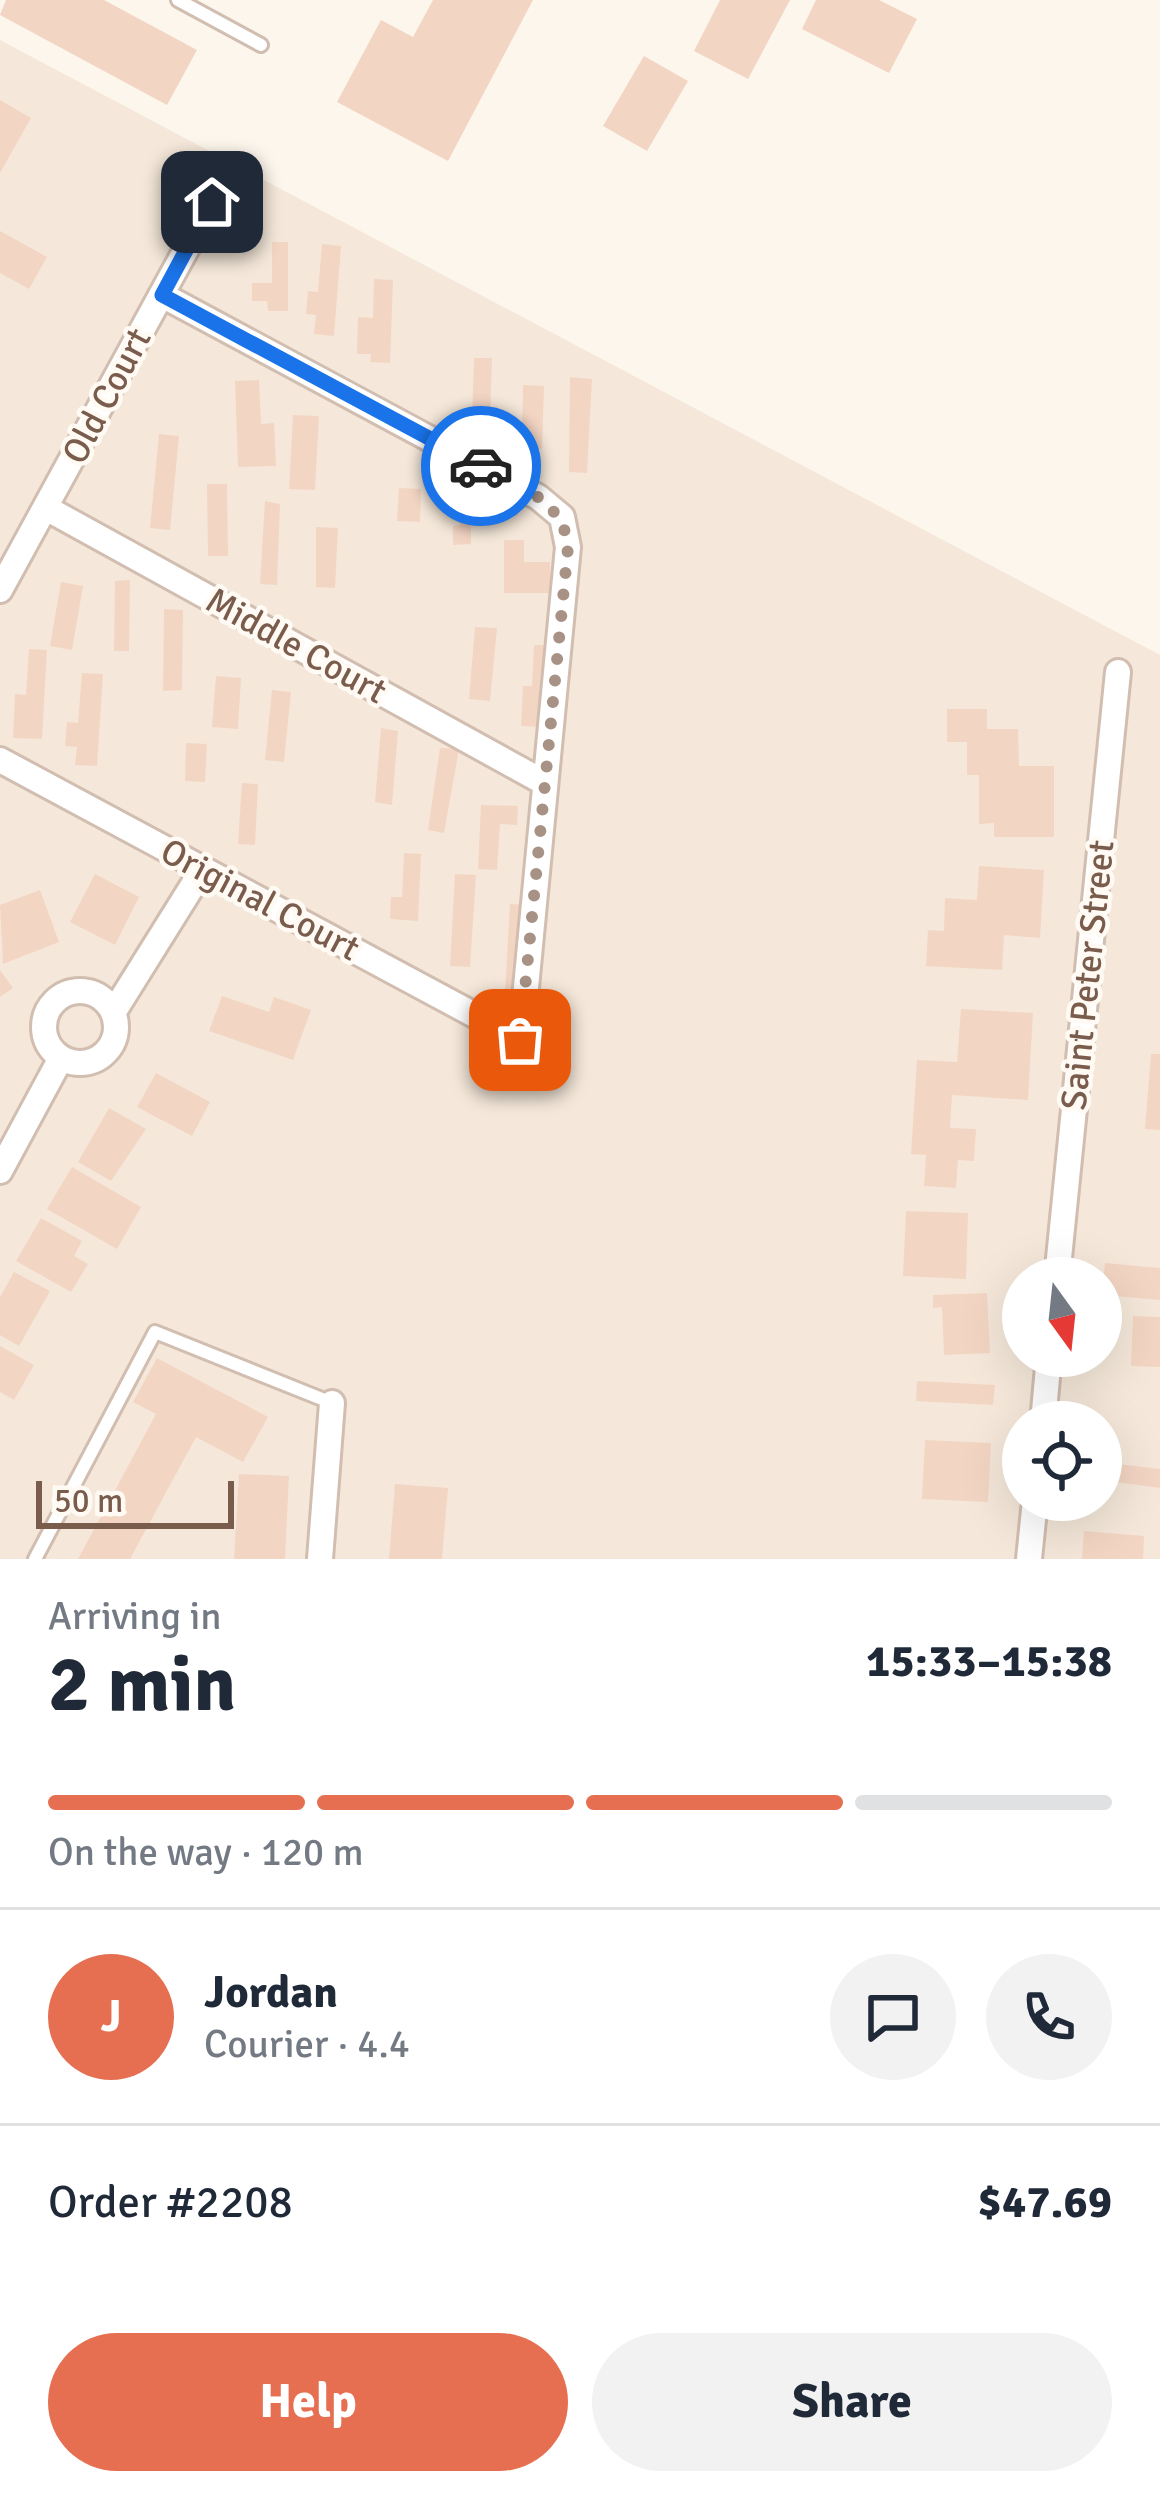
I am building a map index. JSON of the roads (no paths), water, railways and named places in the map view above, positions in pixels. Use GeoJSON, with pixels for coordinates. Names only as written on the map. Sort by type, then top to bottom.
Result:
{"type":"FeatureCollection","features":[{"type":"Feature","properties":{"kind":"street","name":"Old Court"},"geometry":{"type":"LineString","coordinates":[[0,590],[212,202]]}},
{"type":"Feature","properties":{"kind":"street"},"geometry":{"type":"LineString","coordinates":[[162,295],[538,496],[562,517],[568,547],[545,783]]}},
{"type":"Feature","properties":{"kind":"street","name":"Middle Court"},"geometry":{"type":"LineString","coordinates":[[46,508],[545,783]]}},
{"type":"Feature","properties":{"kind":"street","name":"Saint Peter Street"},"geometry":{"type":"LineString","coordinates":[[1059,1257],[1118,672]]}},
{"type":"Feature","properties":{"kind":"street","name":"Original Court"},"geometry":{"type":"LineString","coordinates":[[0,760],[520,1040],[545,783]]}},
{"type":"Feature","properties":{"kind":"street"},"geometry":{"type":"LineString","coordinates":[[113,1013],[85,991],[51,1004],[43,1027],[61,1058],[83,1063],[104,1054],[115,1035],[113,1013],[203,869]]}},
{"type":"Feature","properties":{"kind":"street"},"geometry":{"type":"LineString","coordinates":[[0,1171],[61,1058]]}},
{"type":"Feature","properties":{"kind":"street"},"geometry":{"type":"LineString","coordinates":[[320,1559],[332,1403]]}},
{"type":"Feature","properties":{"kind":"street"},"geometry":{"type":"LineString","coordinates":[[1029,1559],[1033,1521]]}},
{"type":"Feature","properties":{"kind":"lane"},"geometry":{"type":"LineString","coordinates":[[178,0],[261,45]]}},
{"type":"Feature","properties":{"kind":"lane"},"geometry":{"type":"LineString","coordinates":[[35,1559],[155,1332],[332,1403]]}}]}
